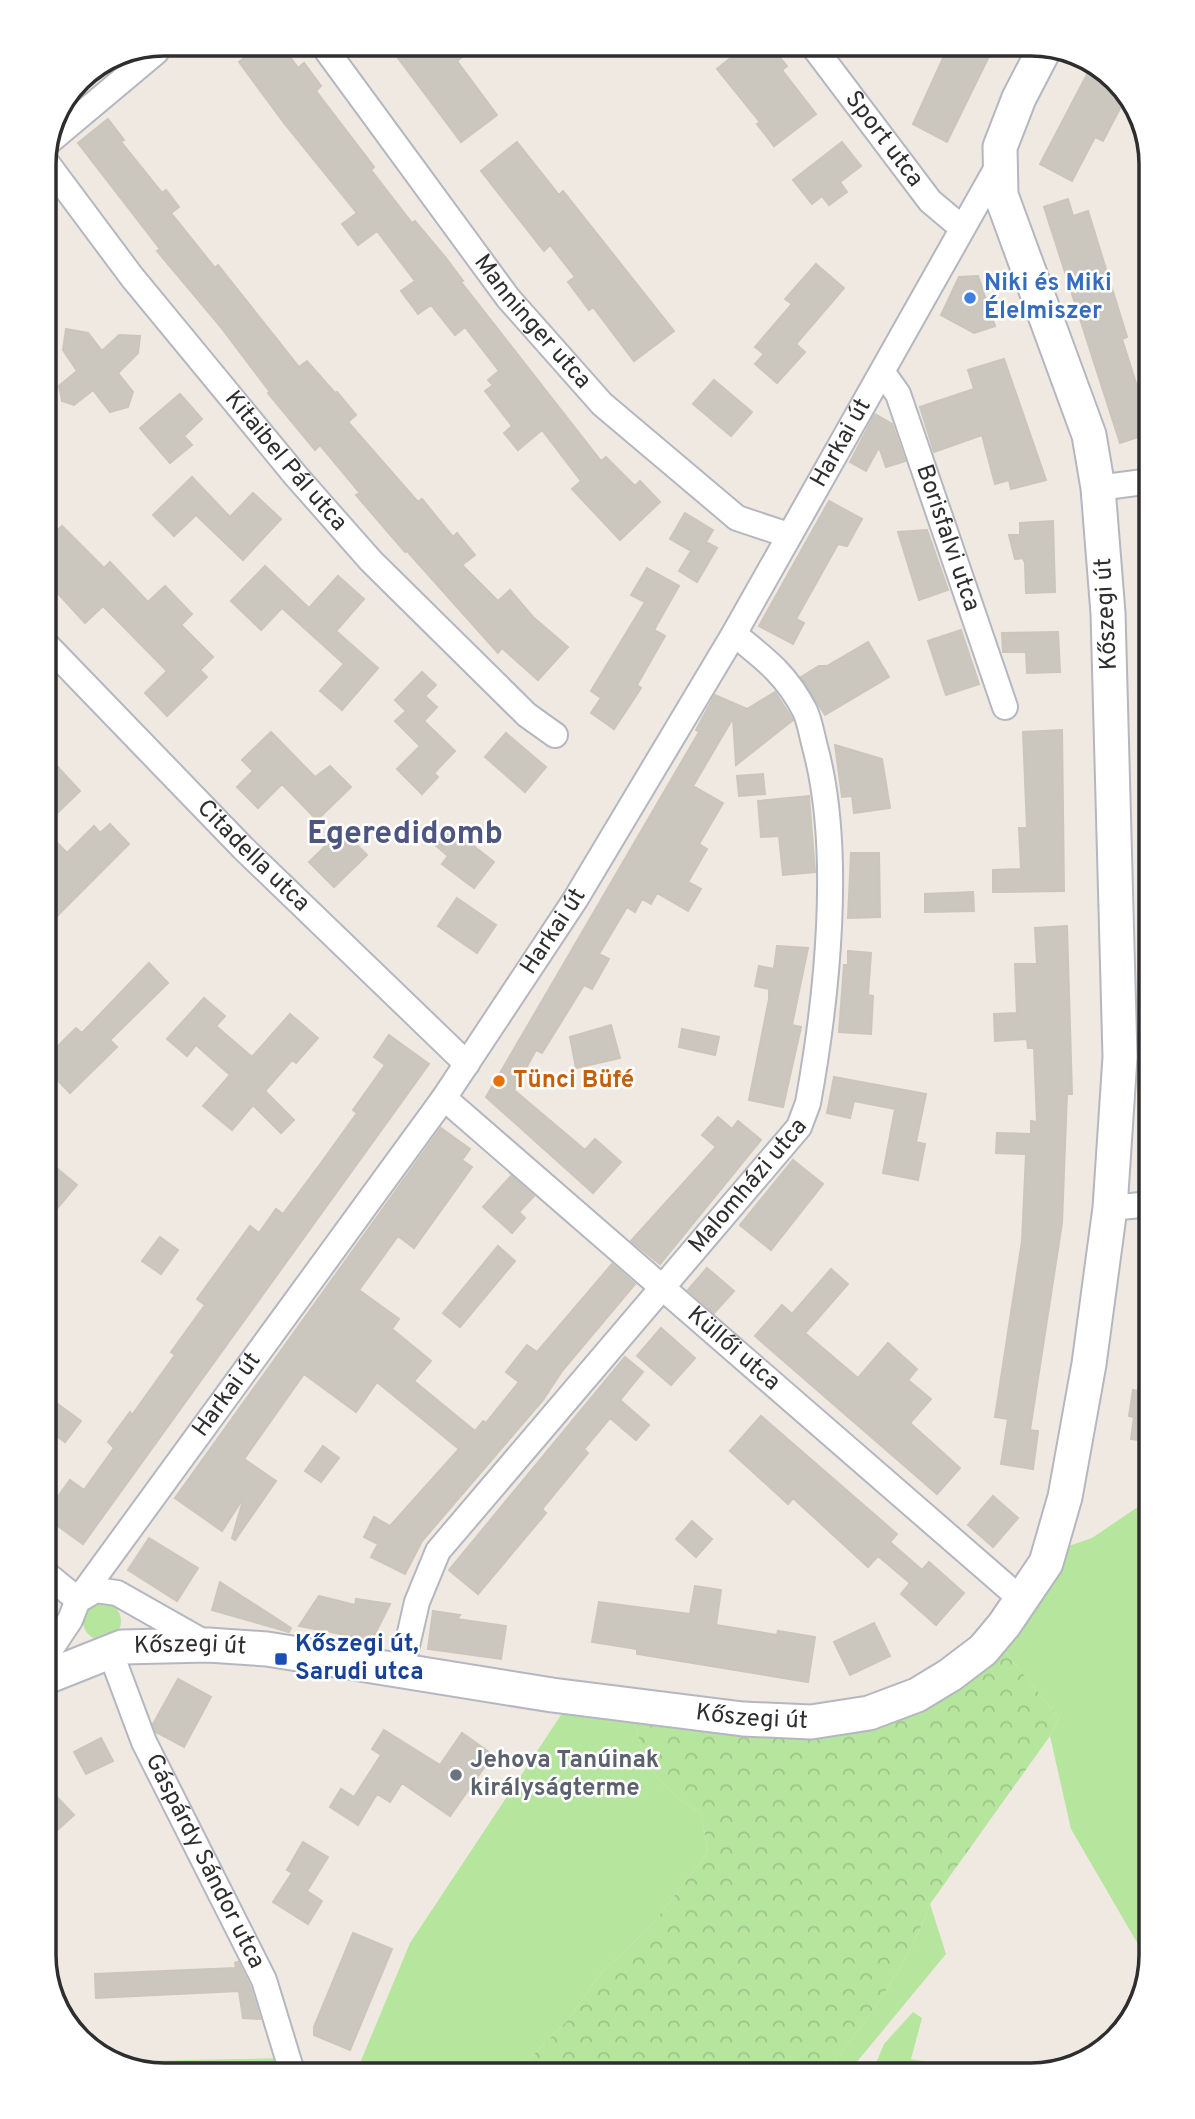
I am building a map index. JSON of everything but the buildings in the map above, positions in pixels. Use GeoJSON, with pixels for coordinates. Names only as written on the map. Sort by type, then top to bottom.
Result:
{"type":"FeatureCollection","features":[{"type":"Feature","properties":{"kind":"main road","name":"Kőszegi út"},"geometry":{"type":"LineString","coordinates":[[56,1673],[112,1650],[208,1645],[267,1649],[401,1672],[657,1709],[743,1719],[811,1723],[869,1713],[917,1695],[983,1650],[1022,1600],[1046,1563],[1062,1510],[1089,1364],[1110,1208],[1120,1057],[1108,613],[1098,488],[1089,435],[1001,195],[999,164],[1006,131],[1041,56]]}},
{"type":"Feature","properties":{"kind":"street","name":"Manninger utca"},"geometry":{"type":"LineString","coordinates":[[331,56],[508,298],[602,404],[737,518],[789,535]]}},
{"type":"Feature","properties":{"kind":"street","name":"Sport utca"},"geometry":{"type":"LineString","coordinates":[[821,56],[930,201],[962,228]]}},
{"type":"Feature","properties":{"kind":"street"},"geometry":{"type":"LineString","coordinates":[[61,132],[150,57]]}},
{"type":"Feature","properties":{"kind":"street","name":"Harkai út"},"geometry":{"type":"LineString","coordinates":[[56,1639],[74,1610],[444,1098],[575,900],[734,634],[999,164]]}},
{"type":"Feature","properties":{"kind":"street","name":"Kitaibel Pál utca"},"geometry":{"type":"LineString","coordinates":[[56,175],[227,396],[362,551],[527,715],[555,735]]}},
{"type":"Feature","properties":{"kind":"street","name":"Borisfalvi utca"},"geometry":{"type":"LineString","coordinates":[[883,373],[898,394],[1005,706]]}},
{"type":"Feature","properties":{"kind":"street"},"geometry":{"type":"LineString","coordinates":[[1098,488],[1139,483]]}},
{"type":"Feature","properties":{"kind":"street","name":"Malomházi utca"},"geometry":{"type":"LineString","coordinates":[[401,1672],[417,1602],[439,1551],[799,1127],[808,1103],[829,922],[829,832],[820,764],[806,714],[780,672],[734,634]]}},
{"type":"Feature","properties":{"kind":"street","name":"Citadella utca"},"geometry":{"type":"LineString","coordinates":[[56,654],[281,885],[467,1064]]}},
{"type":"Feature","properties":{"kind":"street","name":"Küllői utca"},"geometry":{"type":"LineString","coordinates":[[444,1098],[1022,1600]]}},
{"type":"Feature","properties":{"kind":"street"},"geometry":{"type":"LineString","coordinates":[[1110,1208],[1139,1205]]}},
{"type":"Feature","properties":{"kind":"street"},"geometry":{"type":"LineString","coordinates":[[56,1587],[74,1610]]}},
{"type":"Feature","properties":{"kind":"street"},"geometry":{"type":"LineString","coordinates":[[125,1599],[134,1618],[130,1639],[112,1650],[82,1647],[71,1630],[74,1610],[96,1590],[106,1590],[125,1599],[208,1645]]}},
{"type":"Feature","properties":{"kind":"street","name":"Gáspárdy Sándor utca"},"geometry":{"type":"LineString","coordinates":[[112,1650],[144,1742],[264,1980],[289,2063]]}},
{"type":"Feature","properties":{"kind":"green space"},"geometry":{"type":"Polygon","coordinates":[[[1139,1506],[1139,1946],[1071,1829],[1050,1736],[1059,1718],[1003,1649],[1066,1547],[1092,1538],[1139,1506]]]}},
{"type":"Feature","properties":{"kind":"green space"},"geometry":{"type":"Polygon","coordinates":[[[102,1602],[116,1607],[121,1621],[116,1635],[102,1640],[88,1635],[83,1621],[88,1607],[102,1602]]]}},
{"type":"Feature","properties":{"kind":"green space"},"geometry":{"type":"Polygon","coordinates":[[[1003,1649],[1059,1718],[1050,1736],[930,1904],[921,1928],[897,1973],[832,2063],[525,2063],[567,2021],[602,1972],[651,1926],[708,1852],[701,1813],[673,1793],[655,1774],[642,1749],[633,1716],[855,1731],[918,1710],[968,1679],[1003,1649]]]}},
{"type":"Feature","properties":{"kind":"green space"},"geometry":{"type":"Polygon","coordinates":[[[567,1706],[633,1716],[642,1749],[655,1774],[673,1793],[701,1813],[708,1852],[651,1926],[602,1972],[567,2021],[525,2063],[360,2063],[410,1943],[567,1706]]]}},
{"type":"Feature","properties":{"kind":"green space"},"geometry":{"type":"Polygon","coordinates":[[[930,1904],[946,1954],[856,2063],[832,2063],[884,1994],[921,1928],[930,1904]]]}},
{"type":"Feature","properties":{"kind":"green space"},"geometry":{"type":"Polygon","coordinates":[[[913,2012],[922,2018],[911,2059],[929,2063],[876,2063],[884,2044],[913,2012]]]}},
{"type":"Feature","properties":{"kind":"green space"},"geometry":{"type":"Polygon","coordinates":[[[291,2058],[297,2063],[157,2063],[142,2061],[291,2058]]]}},
{"type":"Feature","properties":{"kind":"place","name":"Niki és Miki Élelmiszer"},"geometry":{"type":"Point","coordinates":[970,298]}},
{"type":"Feature","properties":{"kind":"place","name":"Tünci Büfé"},"geometry":{"type":"Point","coordinates":[499,1081]}},
{"type":"Feature","properties":{"kind":"place","name":"Kőszegi út, Sarudi utca"},"geometry":{"type":"Point","coordinates":[281,1659]}},
{"type":"Feature","properties":{"kind":"place","name":"Jehova Tanúinak királyságterme"},"geometry":{"type":"Point","coordinates":[456,1775]}},
{"type":"Feature","properties":{"kind":"district","name":"Egeredidomb"},"geometry":{"type":"Point","coordinates":[405,835]}}]}
